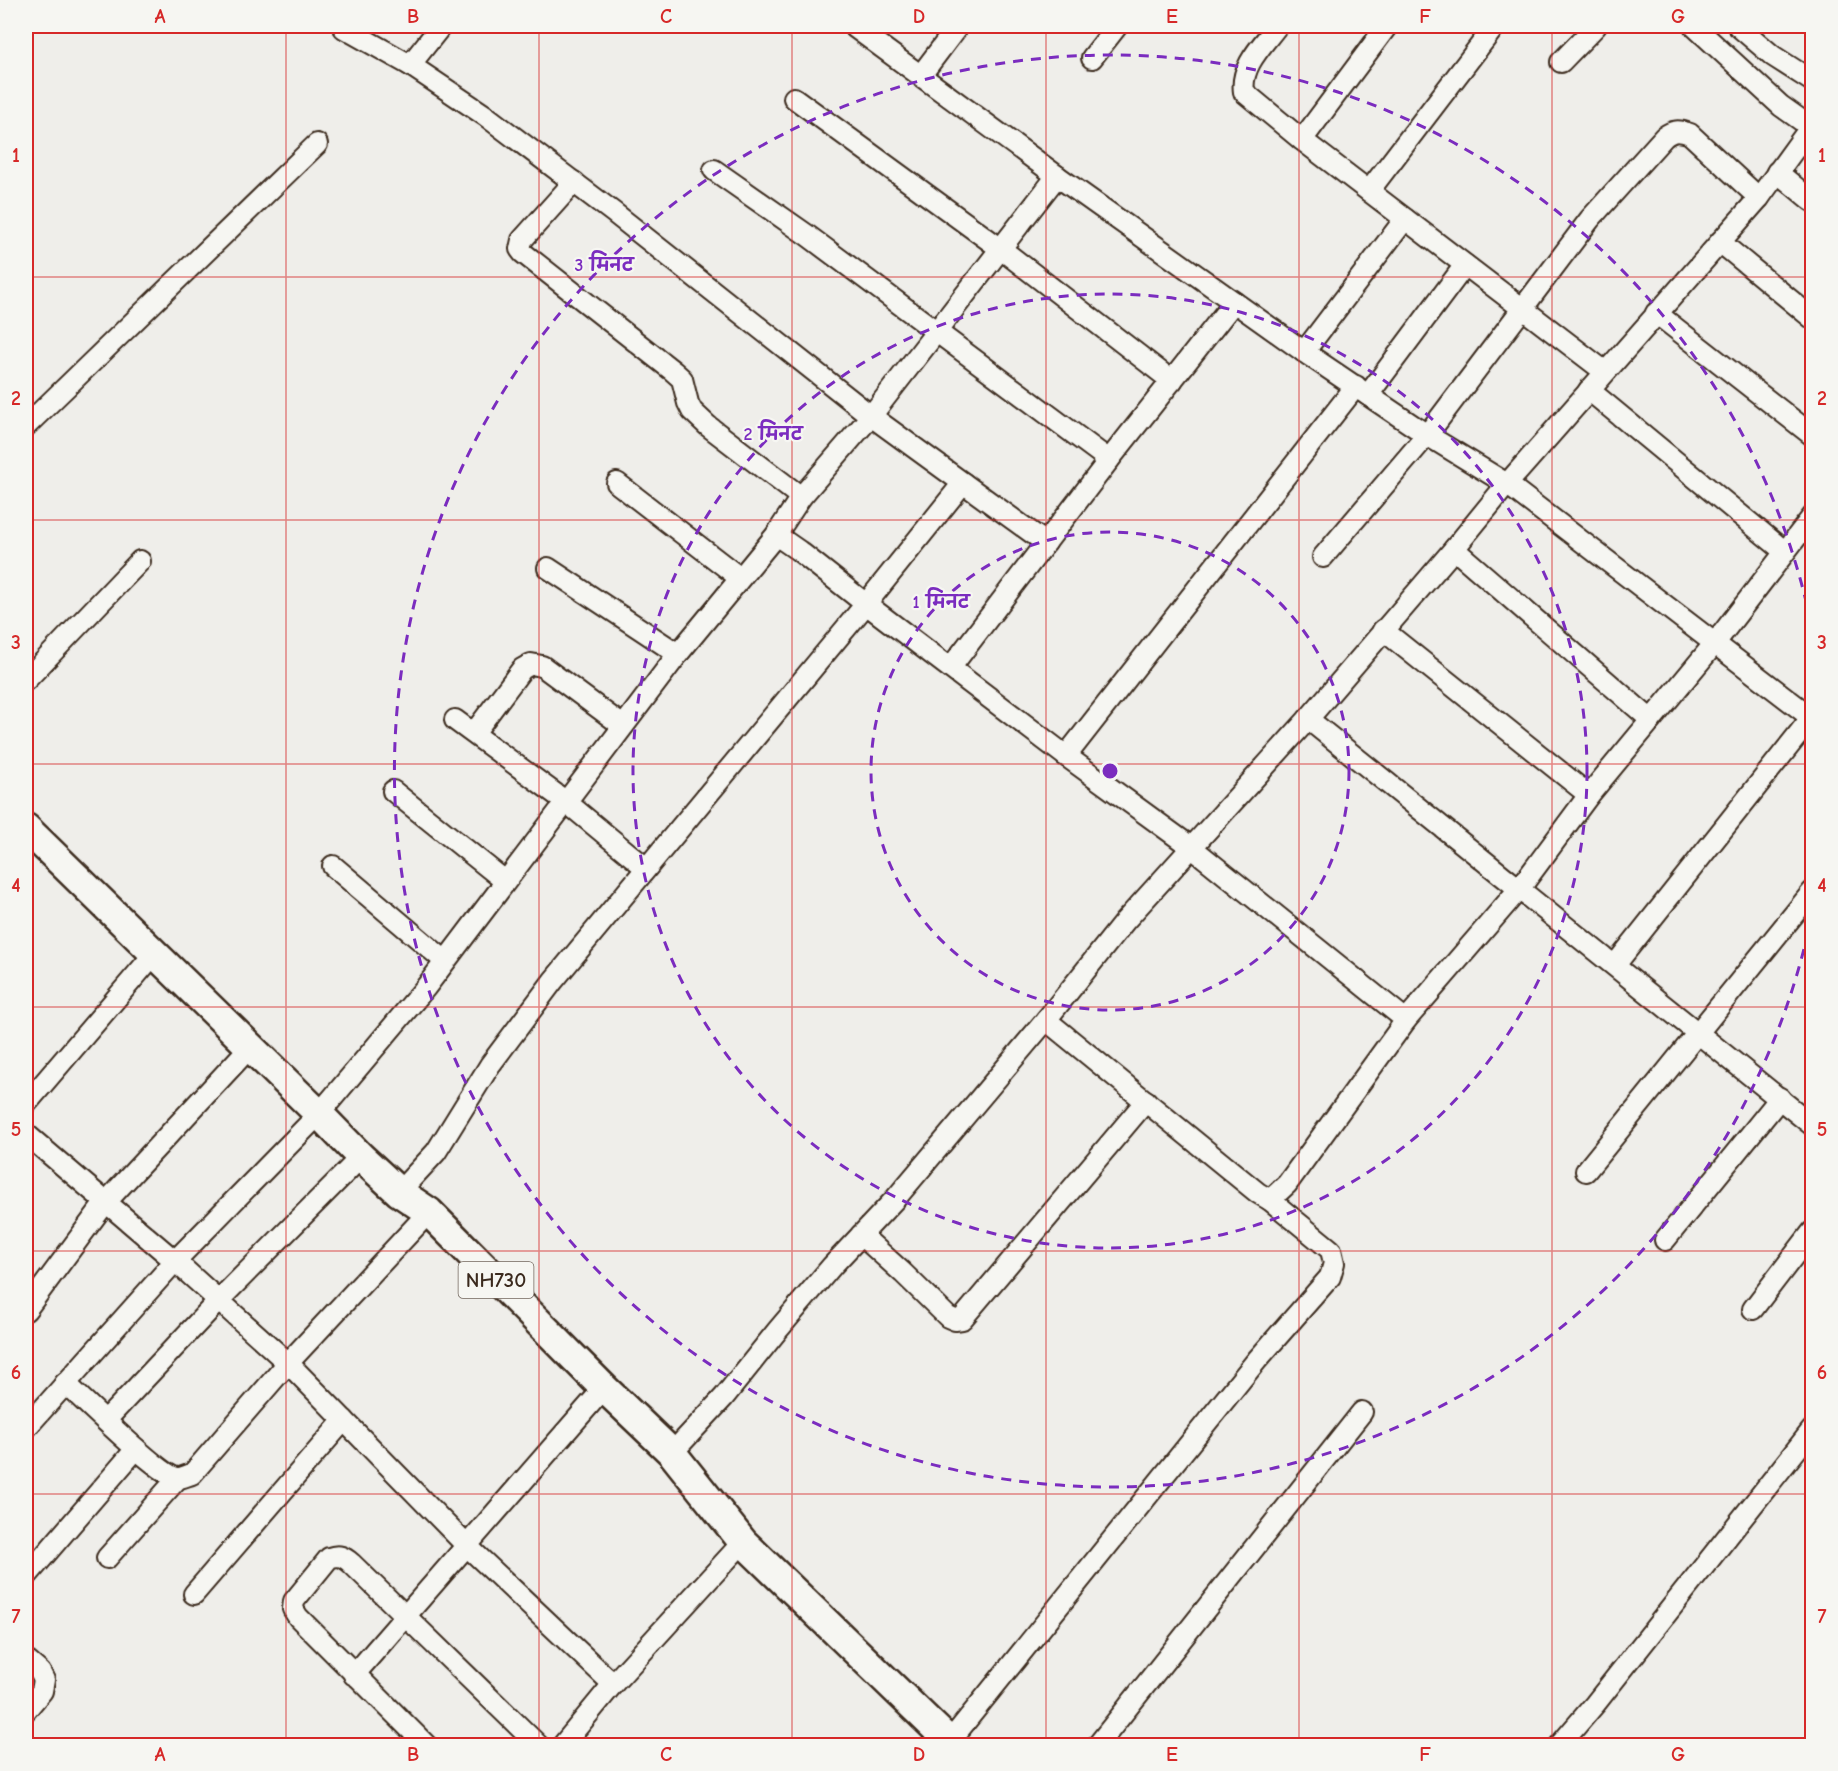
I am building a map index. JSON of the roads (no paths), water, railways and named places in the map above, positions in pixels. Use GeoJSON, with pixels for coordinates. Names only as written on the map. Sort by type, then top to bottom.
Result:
{"type":"FeatureCollection","features":[{"type":"Feature","properties":{"kind":"highway","name":"NH730"},"geometry":{"type":"LineString","coordinates":[[26,828],[361,1157],[399,1192],[429,1212],[672,1453],[743,1542],[952,1743]]}},
{"type":"Feature","properties":{"kind":"street"},"geometry":{"type":"LineString","coordinates":[[343,26],[411,65],[486,116],[574,182],[871,416],[1046,543]]}},
{"type":"Feature","properties":{"kind":"street"},"geometry":{"type":"LineString","coordinates":[[411,65],[441,26]]}},
{"type":"Feature","properties":{"kind":"street"},"geometry":{"type":"LineString","coordinates":[[853,26],[1234,302],[1427,435],[1507,484],[1812,718],[1615,965]]}},
{"type":"Feature","properties":{"kind":"street"},"geometry":{"type":"LineString","coordinates":[[921,75],[958,26]]}},
{"type":"Feature","properties":{"kind":"street"},"geometry":{"type":"LineString","coordinates":[[1092,58],[1117,26]]}},
{"type":"Feature","properties":{"kind":"street"},"geometry":{"type":"LineString","coordinates":[[1277,26],[1246,68],[1242,82],[1244,92],[1302,140],[1604,371]]}},
{"type":"Feature","properties":{"kind":"street"},"geometry":{"type":"LineString","coordinates":[[1302,140],[1387,26]]}},
{"type":"Feature","properties":{"kind":"street"},"geometry":{"type":"LineString","coordinates":[[1369,191],[1495,26]]}},
{"type":"Feature","properties":{"kind":"street"},"geometry":{"type":"LineString","coordinates":[[1561,62],[1596,26]]}},
{"type":"Feature","properties":{"kind":"street"},"geometry":{"type":"LineString","coordinates":[[672,1453],[724,1398],[812,1290],[896,1198],[1046,1020],[1125,921],[1308,718],[1604,371],[1759,198],[1812,126],[1781,106],[1694,26]]}},
{"type":"Feature","properties":{"kind":"street"},"geometry":{"type":"LineString","coordinates":[[1738,26],[1773,57],[1812,81]]}},
{"type":"Feature","properties":{"kind":"street"},"geometry":{"type":"LineString","coordinates":[[794,98],[1001,249],[1172,381]]}},
{"type":"Feature","properties":{"kind":"street"},"geometry":{"type":"LineString","coordinates":[[1323,557],[1427,435],[1590,219],[1672,130],[1690,134],[1759,198]]}},
{"type":"Feature","properties":{"kind":"street"},"geometry":{"type":"LineString","coordinates":[[26,426],[318,144]]}},
{"type":"Feature","properties":{"kind":"street"},"geometry":{"type":"LineString","coordinates":[[714,170],[938,331],[1109,460]]}},
{"type":"Feature","properties":{"kind":"street"},"geometry":{"type":"LineString","coordinates":[[1777,172],[1812,201]]}},
{"type":"Feature","properties":{"kind":"street"},"geometry":{"type":"LineString","coordinates":[[26,1428],[175,1261],[319,1114],[426,987],[678,654],[776,535],[801,497],[871,416],[1057,176]]}},
{"type":"Feature","properties":{"kind":"street"},"geometry":{"type":"LineString","coordinates":[[574,182],[522,240],[520,249],[673,371],[682,379],[692,411],[708,426],[801,497]]}},
{"type":"Feature","properties":{"kind":"street"},"geometry":{"type":"LineString","coordinates":[[1304,351],[1405,219]]}},
{"type":"Feature","properties":{"kind":"street"},"geometry":{"type":"LineString","coordinates":[[1720,242],[1812,318]]}},
{"type":"Feature","properties":{"kind":"street"},"geometry":{"type":"LineString","coordinates":[[1066,756],[1465,265]]}},
{"type":"Feature","properties":{"kind":"street"},"geometry":{"type":"LineString","coordinates":[[951,667],[1109,460],[1234,302]]}},
{"type":"Feature","properties":{"kind":"street"},"geometry":{"type":"LineString","coordinates":[[1656,313],[1812,435]]}},
{"type":"Feature","properties":{"kind":"street"},"geometry":{"type":"LineString","coordinates":[[1589,390],[1784,551]]}},
{"type":"Feature","properties":{"kind":"street"},"geometry":{"type":"LineString","coordinates":[[617,483],[740,579]]}},
{"type":"Feature","properties":{"kind":"street"},"geometry":{"type":"LineString","coordinates":[[399,1192],[436,1152],[490,1065],[552,981],[866,604],[963,483]]}},
{"type":"Feature","properties":{"kind":"street"},"geometry":{"type":"LineString","coordinates":[[1270,1200],[1287,1184],[1406,1020],[1520,888],[1589,795],[1715,643],[1812,517]]}},
{"type":"Feature","properties":{"kind":"street"},"geometry":{"type":"LineString","coordinates":[[776,535],[1066,756],[1191,847],[1406,1020]]}},
{"type":"Feature","properties":{"kind":"street"},"geometry":{"type":"LineString","coordinates":[[1454,549],[1651,720]]}},
{"type":"Feature","properties":{"kind":"street"},"geometry":{"type":"LineString","coordinates":[[26,680],[140,561]]}},
{"type":"Feature","properties":{"kind":"street"},"geometry":{"type":"LineString","coordinates":[[548,568],[678,654]]}},
{"type":"Feature","properties":{"kind":"street"},"geometry":{"type":"LineString","coordinates":[[1383,630],[1589,795]]}},
{"type":"Feature","properties":{"kind":"street"},"geometry":{"type":"LineString","coordinates":[[474,734],[522,669],[531,664],[542,666],[623,726]]}},
{"type":"Feature","properties":{"kind":"street"},"geometry":{"type":"LineString","coordinates":[[1308,718],[1812,1125]]}},
{"type":"Feature","properties":{"kind":"street"},"geometry":{"type":"LineString","coordinates":[[454,720],[566,801],[646,868]]}},
{"type":"Feature","properties":{"kind":"street"},"geometry":{"type":"LineString","coordinates":[[393,791],[505,881]]}},
{"type":"Feature","properties":{"kind":"street"},"geometry":{"type":"LineString","coordinates":[[333,866],[445,961]]}},
{"type":"Feature","properties":{"kind":"street"},"geometry":{"type":"LineString","coordinates":[[1586,1171],[1812,892]]}},
{"type":"Feature","properties":{"kind":"street"},"geometry":{"type":"LineString","coordinates":[[26,1104],[155,953]]}},
{"type":"Feature","properties":{"kind":"street"},"geometry":{"type":"LineString","coordinates":[[952,1743],[1257,1359],[1330,1277],[1335,1263],[1331,1251],[1046,1020]]}},
{"type":"Feature","properties":{"kind":"street"},"geometry":{"type":"LineString","coordinates":[[26,1310],[105,1203],[250,1047]]}},
{"type":"Feature","properties":{"kind":"street"},"geometry":{"type":"LineString","coordinates":[[1665,1240],[1780,1098]]}},
{"type":"Feature","properties":{"kind":"street"},"geometry":{"type":"LineString","coordinates":[[861,1235],[948,1317],[954,1320],[962,1319],[1146,1101]]}},
{"type":"Feature","properties":{"kind":"street"},"geometry":{"type":"LineString","coordinates":[[26,1134],[175,1261],[288,1364],[467,1545],[613,1684]]}},
{"type":"Feature","properties":{"kind":"street"},"geometry":{"type":"LineString","coordinates":[[106,1420],[219,1300],[361,1157]]}},
{"type":"Feature","properties":{"kind":"street"},"geometry":{"type":"LineString","coordinates":[[107,1558],[178,1478],[192,1474],[288,1364],[429,1212]]}},
{"type":"Feature","properties":{"kind":"street"},"geometry":{"type":"LineString","coordinates":[[1753,1309],[1812,1232]]}},
{"type":"Feature","properties":{"kind":"street"},"geometry":{"type":"LineString","coordinates":[[65,1383],[136,1449],[168,1474],[178,1478]]}},
{"type":"Feature","properties":{"kind":"street"},"geometry":{"type":"LineString","coordinates":[[354,1675],[604,1388]]}},
{"type":"Feature","properties":{"kind":"street"},"geometry":{"type":"LineString","coordinates":[[1098,1746],[1362,1412]]}},
{"type":"Feature","properties":{"kind":"street"},"geometry":{"type":"LineString","coordinates":[[194,1594],[344,1420]]}},
{"type":"Feature","properties":{"kind":"street"},"geometry":{"type":"LineString","coordinates":[[1559,1746],[1595,1704],[1812,1430]]}},
{"type":"Feature","properties":{"kind":"street"},"geometry":{"type":"LineString","coordinates":[[26,1578],[136,1449]]}},
{"type":"Feature","properties":{"kind":"street"},"geometry":{"type":"LineString","coordinates":[[561,1746],[613,1684],[743,1542]]}},
{"type":"Feature","properties":{"kind":"street"},"geometry":{"type":"LineString","coordinates":[[427,1746],[354,1675],[292,1609],[294,1601],[329,1558],[336,1555],[344,1557],[539,1746]]}},
{"type":"Feature","properties":{"kind":"street"},"geometry":{"type":"LineString","coordinates":[[26,1660],[40,1672],[44,1680],[42,1691],[26,1710]]}}]}
